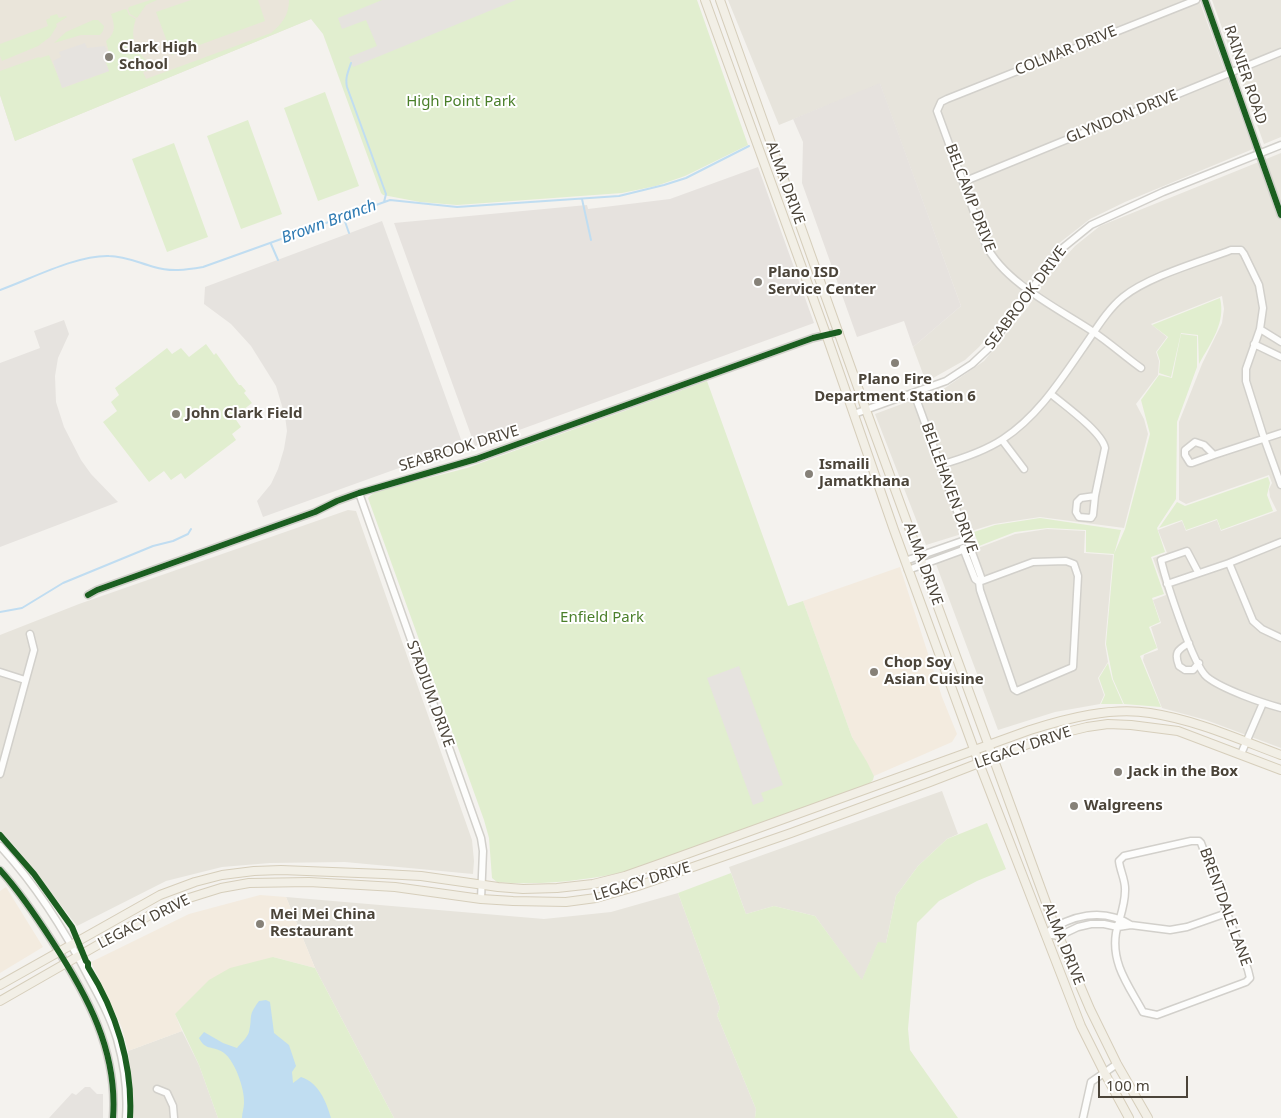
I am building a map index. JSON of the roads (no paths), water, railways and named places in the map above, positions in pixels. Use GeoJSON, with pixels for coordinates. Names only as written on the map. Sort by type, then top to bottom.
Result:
{"type":"FeatureCollection","features":[{"type":"Feature","properties":{"kind":"main road","name":"ALMA DRIVE"},"geometry":{"type":"LineString","coordinates":[[705,0],[826,334],[908,570],[979,763],[1081,1026],[1129,1118]]}},
{"type":"Feature","properties":{"kind":"main road","name":"ALMA DRIVE"},"geometry":{"type":"LineString","coordinates":[[720,0],[866,410],[1055,927],[1090,1009],[1117,1064],[1148,1118]]}},
{"type":"Feature","properties":{"kind":"main road"},"geometry":{"type":"LineString","coordinates":[[778,201],[790,195]]}},
{"type":"Feature","properties":{"kind":"main road"},"geometry":{"type":"LineString","coordinates":[[934,641],[949,634]]}},
{"type":"Feature","properties":{"kind":"main road","name":"LEGACY DRIVE"},"geometry":{"type":"LineString","coordinates":[[0,985],[160,895],[209,878],[254,871],[311,871],[422,876],[523,889],[593,884],[641,870],[989,744],[1058,721],[1109,714],[1149,713],[1181,720],[1281,755]]}},
{"type":"Feature","properties":{"kind":"main road"},"geometry":{"type":"LineString","coordinates":[[1108,724],[1109,714]]}},
{"type":"Feature","properties":{"kind":"main road","name":"LEGACY DRIVE"},"geometry":{"type":"LineString","coordinates":[[0,1001],[168,906],[211,891],[249,883],[308,882],[395,887],[481,899],[534,902],[566,902],[596,898],[638,886],[791,833],[1055,735],[1087,727],[1108,724],[1132,725],[1178,732],[1281,770]]}},
{"type":"Feature","properties":{"kind":"main road"},"geometry":{"type":"LineString","coordinates":[[879,785],[884,798]]}},
{"type":"Feature","properties":{"kind":"main road"},"geometry":{"type":"LineString","coordinates":[[784,819],[791,833]]}},
{"type":"Feature","properties":{"kind":"main road"},"geometry":{"type":"LineString","coordinates":[[1018,860],[1030,856]]}},
{"type":"Feature","properties":{"kind":"main road"},"geometry":{"type":"LineString","coordinates":[[308,882],[311,871]]}},
{"type":"Feature","properties":{"kind":"main road"},"geometry":{"type":"LineString","coordinates":[[209,878],[211,891]]}},
{"type":"Feature","properties":{"kind":"street","name":"COLMAR DRIVE"},"geometry":{"type":"LineString","coordinates":[[938,105],[947,98],[1196,0]]}},
{"type":"Feature","properties":{"kind":"street","name":"RAINIER ROAD"},"geometry":{"type":"LineString","coordinates":[[1205,0],[1281,215]]}},
{"type":"Feature","properties":{"kind":"street","name":"GLYNDON DRIVE"},"geometry":{"type":"LineString","coordinates":[[963,182],[1281,52]]}},
{"type":"Feature","properties":{"kind":"street","name":"BELCAMP DRIVE"},"geometry":{"type":"LineString","coordinates":[[938,105],[939,118],[991,256],[1002,270],[1030,291],[1094,332],[1141,368]]}},
{"type":"Feature","properties":{"kind":"street","name":"SEABROOK DRIVE"},"geometry":{"type":"LineString","coordinates":[[854,414],[946,381],[964,370],[989,348],[1060,251],[1091,225],[1163,192],[1281,145]]}},
{"type":"Feature","properties":{"kind":"street"},"geometry":{"type":"LineString","coordinates":[[940,465],[1002,440],[1027,419],[1051,394],[1116,304],[1140,286],[1231,250],[1241,250],[1259,285],[1263,308],[1260,329],[1246,369],[1246,381],[1281,485]]}},
{"type":"Feature","properties":{"kind":"street"},"geometry":{"type":"LineString","coordinates":[[1260,329],[1281,342]]}},
{"type":"Feature","properties":{"kind":"street","name":"SEABROOK DRIVE"},"geometry":{"type":"LineString","coordinates":[[88,595],[166,564],[315,512],[359,493],[476,459],[813,338],[839,332]]}},
{"type":"Feature","properties":{"kind":"street"},"geometry":{"type":"LineString","coordinates":[[1254,344],[1281,357]]}},
{"type":"Feature","properties":{"kind":"street","name":"BELLEHAVEN DRIVE"},"geometry":{"type":"LineString","coordinates":[[914,393],[971,547],[981,577],[978,582]]}},
{"type":"Feature","properties":{"kind":"street"},"geometry":{"type":"LineString","coordinates":[[1051,394],[1098,435],[1104,443],[1105,448],[1094,496]]}},
{"type":"Feature","properties":{"kind":"street"},"geometry":{"type":"LineString","coordinates":[[1214,456],[1281,433]]}},
{"type":"Feature","properties":{"kind":"street"},"geometry":{"type":"LineString","coordinates":[[1002,440],[1024,469]]}},
{"type":"Feature","properties":{"kind":"street","name":"STADIUM DRIVE"},"geometry":{"type":"LineString","coordinates":[[359,493],[481,838],[483,851],[481,899]]}},
{"type":"Feature","properties":{"kind":"street"},"geometry":{"type":"LineString","coordinates":[[905,561],[968,539]]}},
{"type":"Feature","properties":{"kind":"street","name":"BELLEHAVEN DRIVE"},"geometry":{"type":"LineString","coordinates":[[960,541],[975,579],[978,582],[1014,689],[1017,691],[1073,667],[1078,576],[1074,564],[1066,561],[1032,562],[978,582]]}},
{"type":"Feature","properties":{"kind":"street"},"geometry":{"type":"LineString","coordinates":[[1167,584],[1229,563],[1281,542]]}},
{"type":"Feature","properties":{"kind":"street"},"geometry":{"type":"LineString","coordinates":[[908,570],[971,547]]}},
{"type":"Feature","properties":{"kind":"street"},"geometry":{"type":"LineString","coordinates":[[1198,572],[1187,550],[1161,560],[1167,584],[1189,643],[1204,675],[1215,682],[1264,703],[1281,708]]}},
{"type":"Feature","properties":{"kind":"street"},"geometry":{"type":"LineString","coordinates":[[1229,563],[1253,621],[1262,629],[1281,638]]}},
{"type":"Feature","properties":{"kind":"street"},"geometry":{"type":"LineString","coordinates":[[0,773],[34,650],[30,634]]}},
{"type":"Feature","properties":{"kind":"street"},"geometry":{"type":"LineString","coordinates":[[1189,643],[1178,651],[1176,658],[1179,666],[1185,670],[1192,670],[1198,663]]}},
{"type":"Feature","properties":{"kind":"street"},"geometry":{"type":"LineString","coordinates":[[0,672],[25,680]]}},
{"type":"Feature","properties":{"kind":"street"},"geometry":{"type":"LineString","coordinates":[[1241,754],[1264,703]]}},
{"type":"Feature","properties":{"kind":"street","name":"BRENTDALE LANE"},"geometry":{"type":"LineString","coordinates":[[1118,927],[1115,947],[1116,959],[1143,1012],[1157,1015],[1246,982],[1250,978],[1202,843],[1198,841],[1124,856],[1119,861],[1125,890],[1120,918]]}},
{"type":"Feature","properties":{"kind":"street"},"geometry":{"type":"LineString","coordinates":[[0,846],[39,894],[78,957],[106,1010],[118,1046],[127,1100],[126,1118]]}},
{"type":"Feature","properties":{"kind":"street"},"geometry":{"type":"LineString","coordinates":[[0,870],[26,901],[67,963],[102,1033],[112,1072],[113,1118]]}},
{"type":"Feature","properties":{"kind":"street"},"geometry":{"type":"LineString","coordinates":[[1045,934],[1059,936],[1078,927],[1091,924],[1170,930],[1187,927],[1227,913]]}},
{"type":"Feature","properties":{"kind":"street"},"geometry":{"type":"LineString","coordinates":[[1045,934],[1072,919],[1090,915],[1120,918],[1130,926]]}},
{"type":"Feature","properties":{"kind":"street"},"geometry":{"type":"LineString","coordinates":[[1118,927],[1120,918]]}},
{"type":"Feature","properties":{"kind":"street"},"geometry":{"type":"LineString","coordinates":[[106,1048],[118,1046]]}},
{"type":"Feature","properties":{"kind":"street"},"geometry":{"type":"LineString","coordinates":[[1083,1118],[1091,1082],[1117,1064]]}},
{"type":"Feature","properties":{"kind":"street"},"geometry":{"type":"LineString","coordinates":[[157,1089],[167,1092],[174,1118]]}},
{"type":"Feature","properties":{"kind":"water"},"geometry":{"type":"Polygon","coordinates":[[[266,1000],[270,1002],[274,1033],[289,1045],[296,1066],[292,1072],[293,1083],[301,1077],[313,1084],[321,1093],[331,1118],[242,1118],[244,1097],[241,1082],[234,1066],[226,1054],[206,1046],[199,1038],[204,1032],[223,1043],[237,1048],[248,1034],[255,1006],[259,1001],[266,1000]]]}},
{"type":"Feature","properties":{"kind":"waterway"},"geometry":{"type":"LineString","coordinates":[[351,63],[346,84],[386,194],[384,202]]}},
{"type":"Feature","properties":{"kind":"waterway","name":"Brown Branch"},"geometry":{"type":"LineString","coordinates":[[0,290],[68,263],[96,257],[121,257],[166,270],[203,267],[390,200],[457,207],[619,196],[686,178],[749,146]]}},
{"type":"Feature","properties":{"kind":"waterway"},"geometry":{"type":"LineString","coordinates":[[582,199],[591,240]]}},
{"type":"Feature","properties":{"kind":"waterway"},"geometry":{"type":"LineString","coordinates":[[343,216],[349,233]]}},
{"type":"Feature","properties":{"kind":"waterway"},"geometry":{"type":"LineString","coordinates":[[271,244],[278,260]]}},
{"type":"Feature","properties":{"kind":"waterway"},"geometry":{"type":"LineString","coordinates":[[0,612],[22,608],[63,583],[153,546],[173,541],[188,534],[191,529]]}},
{"type":"Feature","properties":{"kind":"place","name":"Clark High School"},"geometry":{"type":"Point","coordinates":[109,57]}},
{"type":"Feature","properties":{"kind":"place","name":"Plano ISD Service Center"},"geometry":{"type":"Point","coordinates":[758,282]}},
{"type":"Feature","properties":{"kind":"place","name":"Plano Fire Department Station 6"},"geometry":{"type":"Point","coordinates":[895,363]}},
{"type":"Feature","properties":{"kind":"place","name":"John Clark Field"},"geometry":{"type":"Point","coordinates":[176,414]}},
{"type":"Feature","properties":{"kind":"place","name":"Ismaili Jamatkhana"},"geometry":{"type":"Point","coordinates":[809,474]}},
{"type":"Feature","properties":{"kind":"place","name":"Chop Soy Asian Cuisine"},"geometry":{"type":"Point","coordinates":[874,672]}},
{"type":"Feature","properties":{"kind":"place","name":"Jack in the Box"},"geometry":{"type":"Point","coordinates":[1118,772]}},
{"type":"Feature","properties":{"kind":"place","name":"Walgreens"},"geometry":{"type":"Point","coordinates":[1074,806]}},
{"type":"Feature","properties":{"kind":"place","name":"Mei Mei China Restaurant"},"geometry":{"type":"Point","coordinates":[260,924]}},
{"type":"Feature","properties":{"kind":"park label","name":"High Point Park"},"geometry":{"type":"Point","coordinates":[461,102]}},
{"type":"Feature","properties":{"kind":"park label","name":"Enfield Park"},"geometry":{"type":"Point","coordinates":[602,618]}}]}
